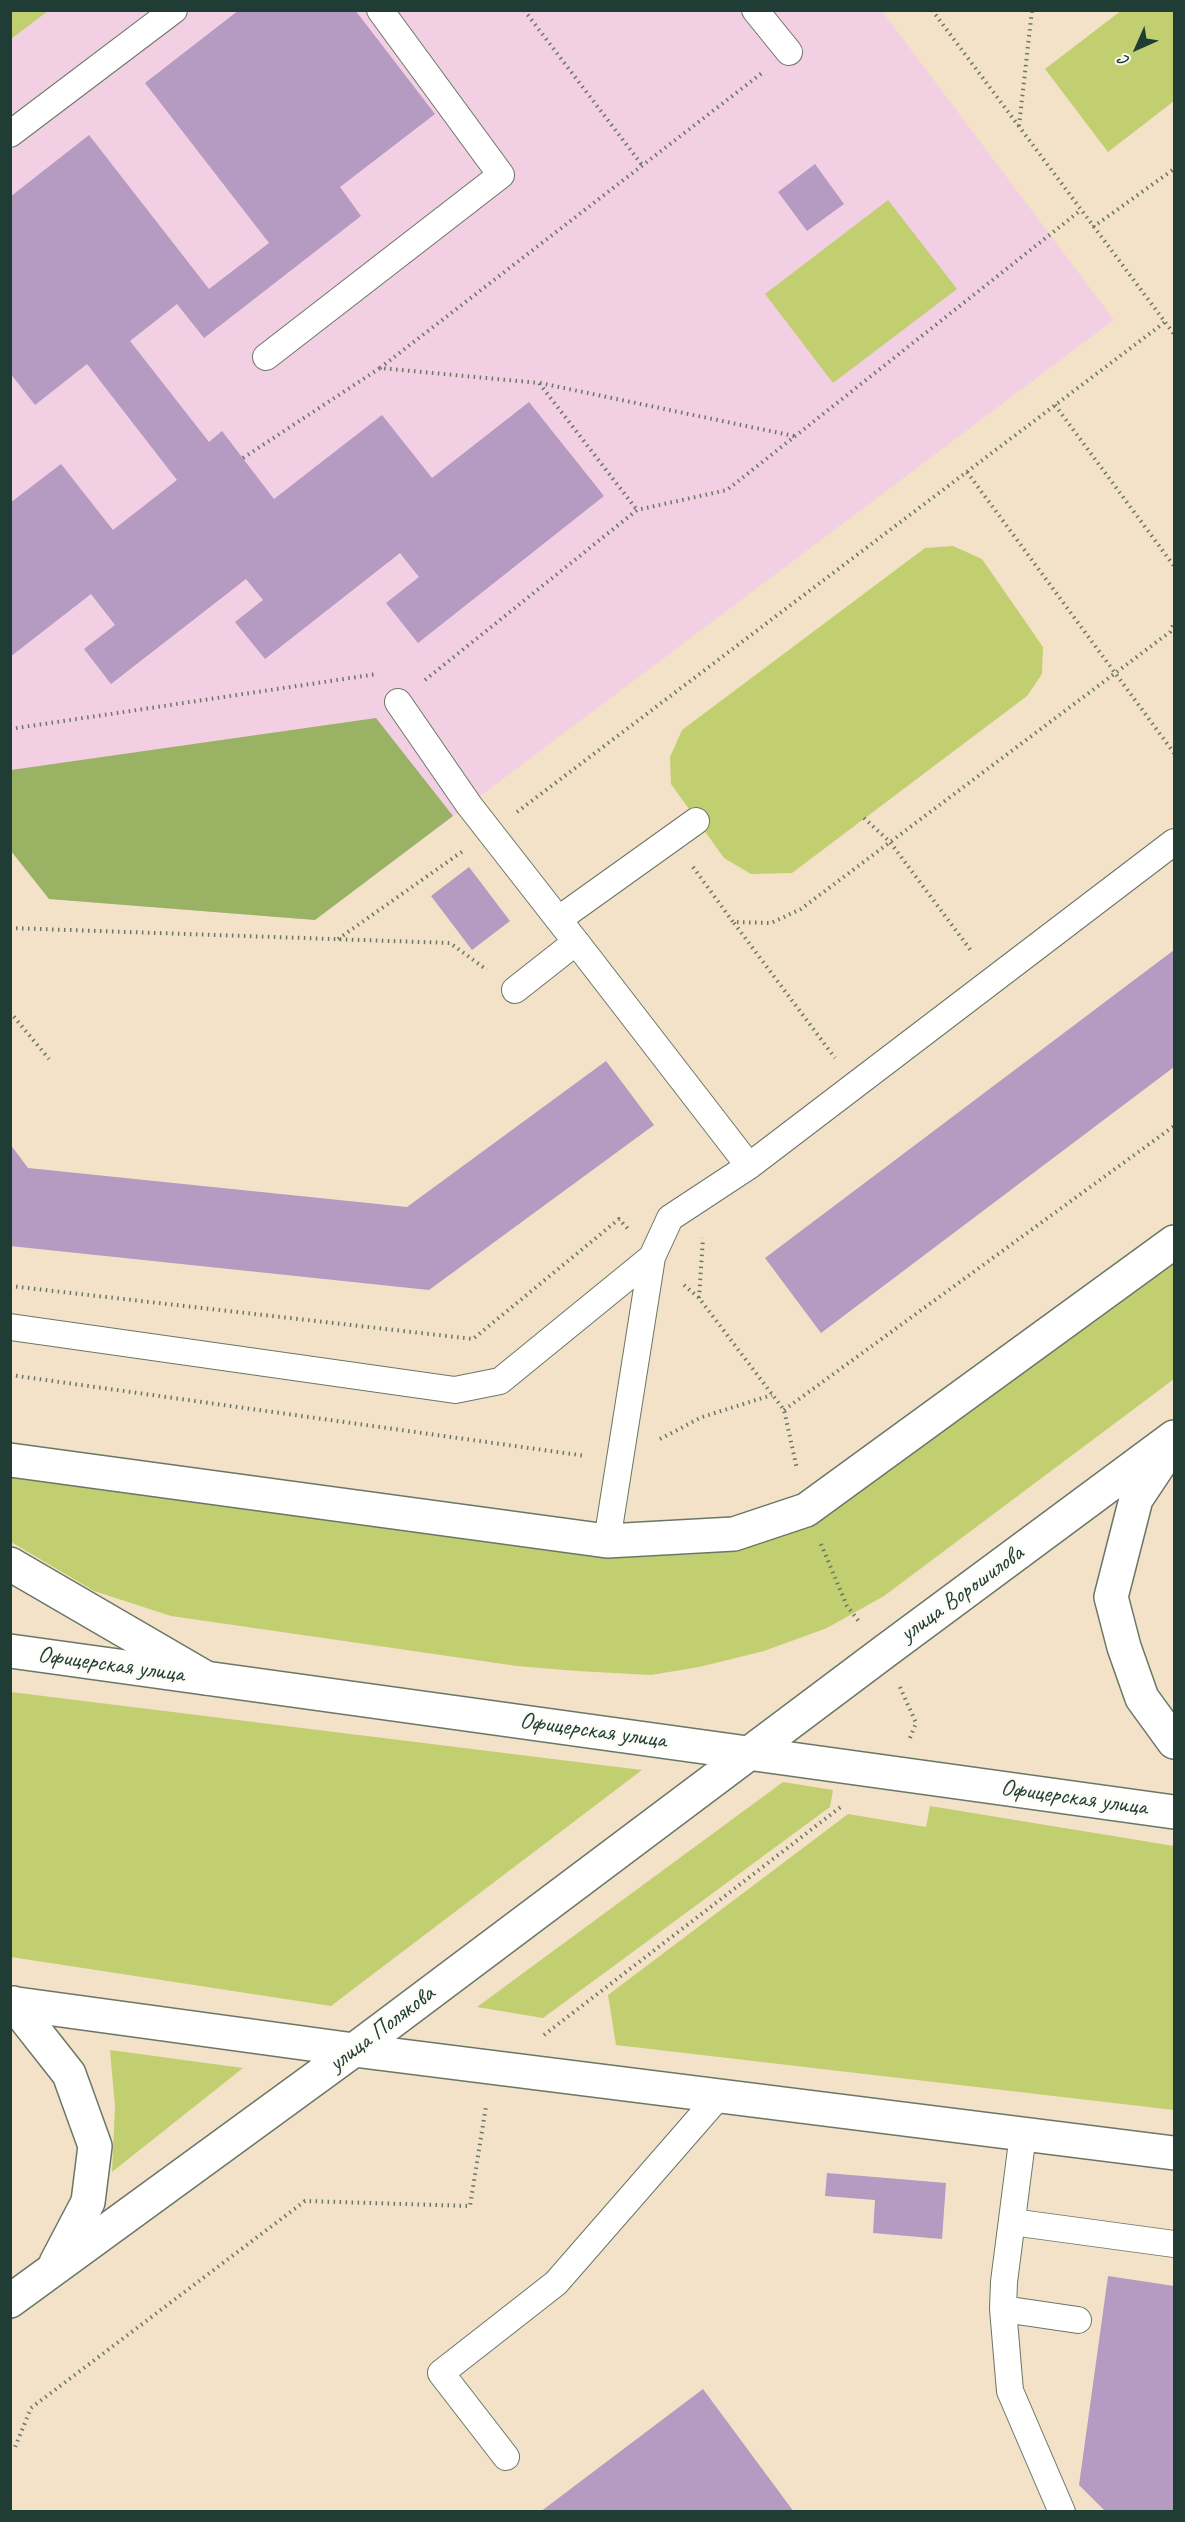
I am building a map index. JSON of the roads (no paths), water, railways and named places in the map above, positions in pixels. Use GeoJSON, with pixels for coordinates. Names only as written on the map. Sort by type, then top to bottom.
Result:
{"type":"FeatureCollection","features":[{"type":"Feature","properties":{"kind":"main road"},"geometry":{"type":"LineString","coordinates":[[10,1460],[607,1541],[734,1534],[806,1510],[1174,1242]]}},
{"type":"Feature","properties":{"kind":"main road"},"geometry":{"type":"LineString","coordinates":[[1174,1439],[1136,1499],[1111,1597],[1124,1647],[1142,1698],[1174,1742]]}},
{"type":"Feature","properties":{"kind":"main road","name":"улица Ворошилова"},"geometry":{"type":"LineString","coordinates":[[751,1752],[1174,1439]]}},
{"type":"Feature","properties":{"kind":"main road"},"geometry":{"type":"LineString","coordinates":[[10,1564],[206,1678]]}},
{"type":"Feature","properties":{"kind":"main road","name":"Офицерская улица"},"geometry":{"type":"LineString","coordinates":[[10,1651],[1174,1812]]}},
{"type":"Feature","properties":{"kind":"main road","name":"улица Полякова"},"geometry":{"type":"LineString","coordinates":[[10,2301],[354,2050],[751,1752]]}},
{"type":"Feature","properties":{"kind":"main road"},"geometry":{"type":"LineString","coordinates":[[12,2003],[354,2050],[1174,2153]]}},
{"type":"Feature","properties":{"kind":"main road"},"geometry":{"type":"LineString","coordinates":[[12,2003],[69,2074],[95,2146],[87,2202],[52,2270]]}},
{"type":"Feature","properties":{"kind":"lane"},"geometry":{"type":"LineString","coordinates":[[10,134],[174,10]]}},
{"type":"Feature","properties":{"kind":"lane"},"geometry":{"type":"LineString","coordinates":[[266,357],[501,175],[380,10]]}},
{"type":"Feature","properties":{"kind":"lane"},"geometry":{"type":"LineString","coordinates":[[755,10],[789,52]]}},
{"type":"Feature","properties":{"kind":"lane"},"geometry":{"type":"LineString","coordinates":[[398,702],[490,832],[749,1166]]}},
{"type":"Feature","properties":{"kind":"lane"},"geometry":{"type":"LineString","coordinates":[[559,919],[696,822]]}},
{"type":"Feature","properties":{"kind":"lane"},"geometry":{"type":"LineString","coordinates":[[607,1541],[651,1257],[670,1218],[749,1166],[1174,842]]}},
{"type":"Feature","properties":{"kind":"lane"},"geometry":{"type":"LineString","coordinates":[[515,990],[576,942]]}},
{"type":"Feature","properties":{"kind":"lane"},"geometry":{"type":"LineString","coordinates":[[10,1327],[455,1390],[500,1381],[651,1257]]}},
{"type":"Feature","properties":{"kind":"lane"},"geometry":{"type":"LineString","coordinates":[[506,2457],[441,2373],[556,2283],[719,2096]]}},
{"type":"Feature","properties":{"kind":"lane"},"geometry":{"type":"LineString","coordinates":[[1023,2134],[1004,2282],[1003,2309],[1010,2391],[1062,2511]]}},
{"type":"Feature","properties":{"kind":"lane"},"geometry":{"type":"LineString","coordinates":[[1012,2222],[1174,2244]]}},
{"type":"Feature","properties":{"kind":"lane"},"geometry":{"type":"LineString","coordinates":[[1003,2309],[1078,2320]]}}]}
